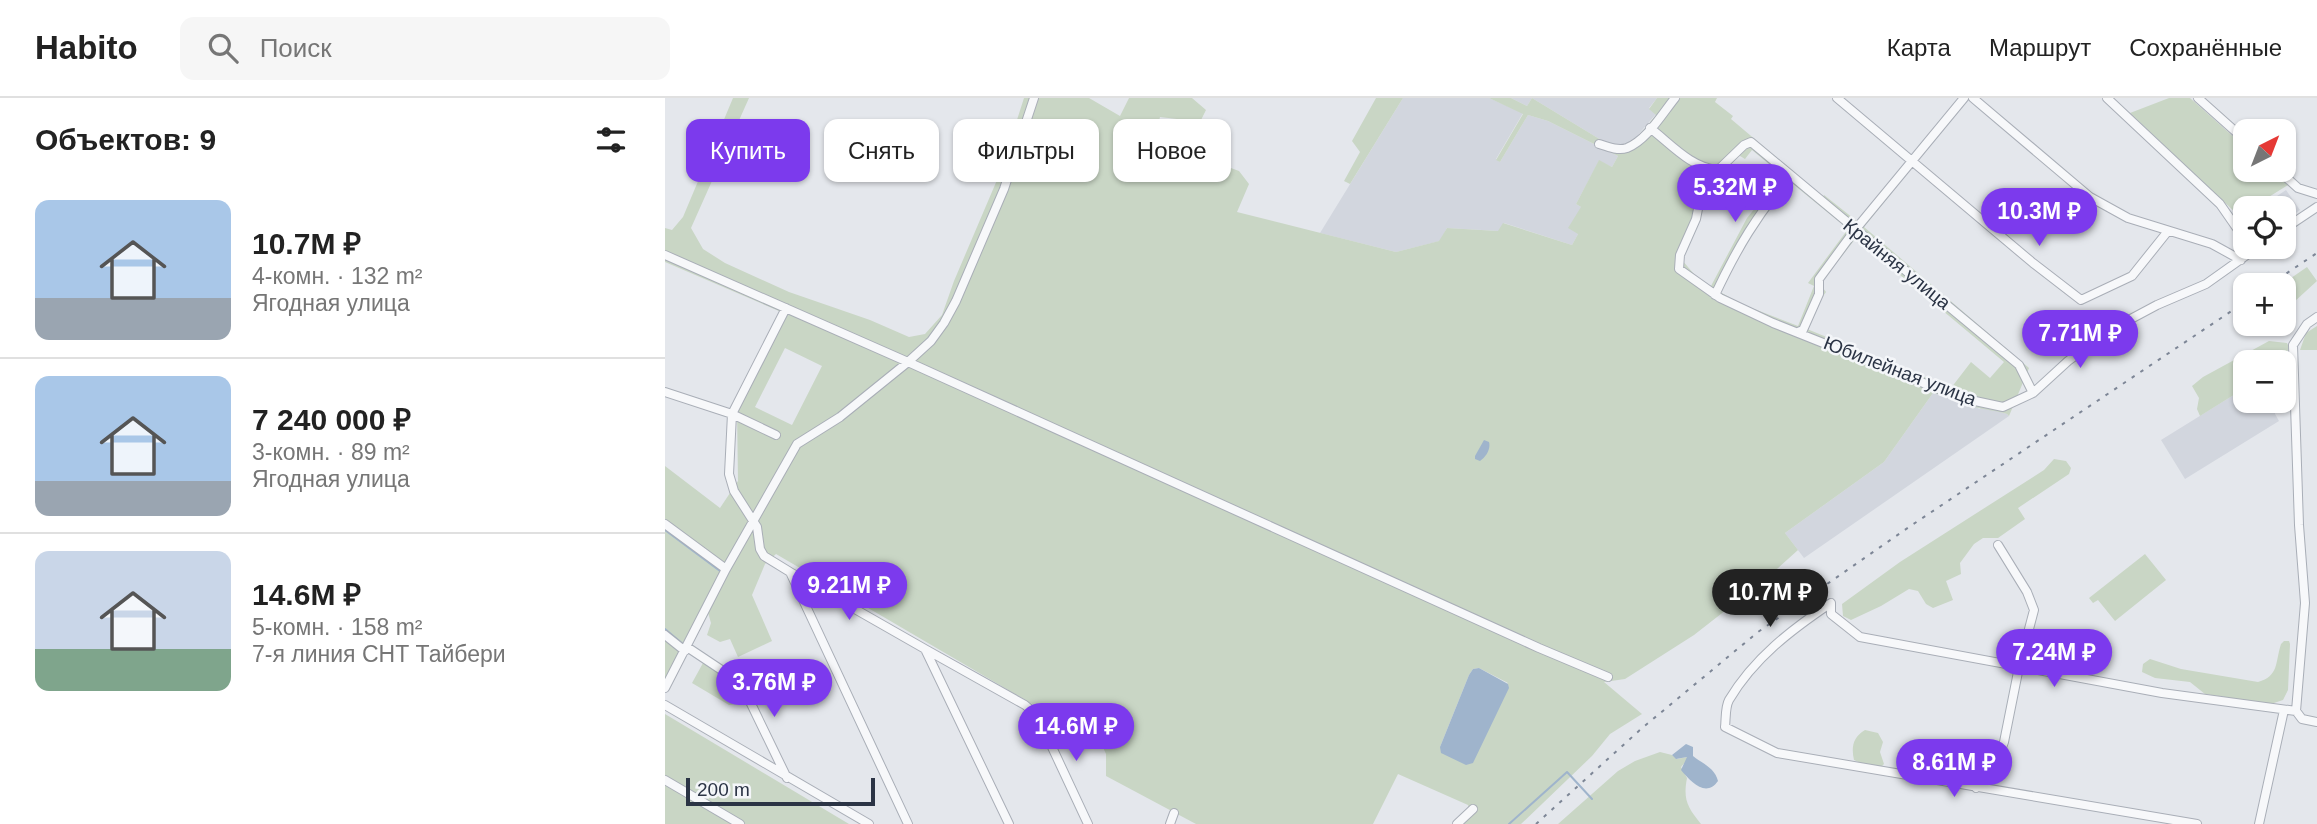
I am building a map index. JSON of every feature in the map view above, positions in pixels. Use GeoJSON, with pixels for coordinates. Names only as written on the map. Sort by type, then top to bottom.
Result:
{"type":"FeatureCollection","features":[{"type":"Feature","properties":{"kind":"street"},"geometry":{"type":"LineString","coordinates":[[665,688],[726,569],[797,444],[840,417],[931,341],[956,301],[1005,189],[1034,98]]}},
{"type":"Feature","properties":{"kind":"street"},"geometry":{"type":"LineString","coordinates":[[1599,144],[1626,149],[1650,128],[1675,98]]}},
{"type":"Feature","properties":{"kind":"street"},"geometry":{"type":"LineString","coordinates":[[1837,98],[2033,263],[2081,300],[2132,276],[2160,245],[2168,231]]}},
{"type":"Feature","properties":{"kind":"street"},"geometry":{"type":"LineString","coordinates":[[1798,332],[1803,330],[1819,294],[1819,279],[1855,230],[1964,98]]}},
{"type":"Feature","properties":{"kind":"street"},"geometry":{"type":"LineString","coordinates":[[1973,98],[2091,197],[2127,218],[2212,244],[2241,260]]}},
{"type":"Feature","properties":{"kind":"street"},"geometry":{"type":"LineString","coordinates":[[2107,98],[2220,204],[2233,223]]}},
{"type":"Feature","properties":{"kind":"street"},"geometry":{"type":"LineString","coordinates":[[2198,98],[2233,130]]}},
{"type":"Feature","properties":{"kind":"street"},"geometry":{"type":"LineString","coordinates":[[1650,128],[1697,166],[1706,168]]}},
{"type":"Feature","properties":{"kind":"street","name":"Крайняя улица"},"geometry":{"type":"LineString","coordinates":[[1706,168],[1718,170],[1744,145],[1751,142],[2019,365],[2033,393]]}},
{"type":"Feature","properties":{"kind":"street","name":"Юбилейная улица"},"geometry":{"type":"LineString","coordinates":[[1706,168],[1696,219],[1680,256],[1679,269],[1715,295],[1773,323],[1936,388],[2003,407],[2033,393],[2068,361],[2112,329],[2157,305],[2206,284],[2241,260]]}},
{"type":"Feature","properties":{"kind":"street"},"geometry":{"type":"LineString","coordinates":[[1715,295],[1748,231],[1790,176]]}},
{"type":"Feature","properties":{"kind":"street"},"geometry":{"type":"LineString","coordinates":[[2291,182],[2298,188],[2317,194]]}},
{"type":"Feature","properties":{"kind":"street"},"geometry":{"type":"LineString","coordinates":[[2296,221],[2317,207]]}},
{"type":"Feature","properties":{"kind":"street"},"geometry":{"type":"LineString","coordinates":[[665,255],[1608,677]]}},
{"type":"Feature","properties":{"kind":"street"},"geometry":{"type":"LineString","coordinates":[[786,308],[732,414],[729,474],[731,485],[757,527],[760,549],[764,556],[1025,705],[1037,715],[1088,824]]}},
{"type":"Feature","properties":{"kind":"street"},"geometry":{"type":"LineString","coordinates":[[2317,317],[2307,324],[2293,345],[2299,525],[2305,603],[2296,710],[2302,719],[2317,722]]}},
{"type":"Feature","properties":{"kind":"street"},"geometry":{"type":"LineString","coordinates":[[665,392],[732,414],[776,435]]}},
{"type":"Feature","properties":{"kind":"street"},"geometry":{"type":"LineString","coordinates":[[665,524],[726,569]]}},
{"type":"Feature","properties":{"kind":"street"},"geometry":{"type":"LineString","coordinates":[[1976,788],[1998,758],[2004,742],[2034,610],[2027,592],[1998,545]]}},
{"type":"Feature","properties":{"kind":"street"},"geometry":{"type":"LineString","coordinates":[[790,572],[908,824]]}},
{"type":"Feature","properties":{"kind":"street"},"geometry":{"type":"LineString","coordinates":[[2197,824],[1777,753],[1725,727],[1728,701],[1759,658],[1831,603],[1831,614],[1860,637],[2162,693],[2296,710]]}},
{"type":"Feature","properties":{"kind":"street"},"geometry":{"type":"LineString","coordinates":[[665,635],[741,683],[787,778]]}},
{"type":"Feature","properties":{"kind":"street"},"geometry":{"type":"LineString","coordinates":[[925,649],[1009,824]]}},
{"type":"Feature","properties":{"kind":"street"},"geometry":{"type":"LineString","coordinates":[[665,705],[869,824]]}},
{"type":"Feature","properties":{"kind":"street"},"geometry":{"type":"LineString","coordinates":[[2259,824],[2284,710]]}},
{"type":"Feature","properties":{"kind":"street"},"geometry":{"type":"LineString","coordinates":[[665,780],[740,824]]}},
{"type":"Feature","properties":{"kind":"street"},"geometry":{"type":"LineString","coordinates":[[1457,824],[1473,809]]}},
{"type":"Feature","properties":{"kind":"street"},"geometry":{"type":"LineString","coordinates":[[1170,824],[1174,813]]}},
{"type":"Feature","properties":{"kind":"shaded area"},"geometry":{"type":"Polygon","coordinates":[[[1403,98],[1489,98],[1523,113],[1496,159],[1500,162],[1528,115],[1548,121],[1618,156],[1612,167],[1599,161],[1576,204],[1581,207],[1578,234],[1572,245],[1504,223],[1499,231],[1447,228],[1440,241],[1396,252],[1320,233],[1403,98]]]}},
{"type":"Feature","properties":{"kind":"shaded area"},"geometry":{"type":"Polygon","coordinates":[[[1511,98],[1532,98],[1527,106],[1511,98]]]}},
{"type":"Feature","properties":{"kind":"shaded area"},"geometry":{"type":"Polygon","coordinates":[[[1532,98],[1657,98],[1649,108],[1656,114],[1631,143],[1611,146],[1532,98]]]}},
{"type":"Feature","properties":{"kind":"shaded area"},"geometry":{"type":"Polygon","coordinates":[[[2286,190],[2290,196],[2277,196],[2286,190]]]}},
{"type":"Feature","properties":{"kind":"shaded area"},"geometry":{"type":"Polygon","coordinates":[[[1933,393],[2009,416],[1804,558],[1785,533],[1884,462],[1933,393]]]}},
{"type":"Feature","properties":{"kind":"shaded area"},"geometry":{"type":"Polygon","coordinates":[[[2233,395],[2233,413],[2275,413],[2279,421],[2185,479],[2161,440],[2233,395]]]}},
{"type":"Feature","properties":{"kind":"green space"},"geometry":{"type":"Polygon","coordinates":[[[733,98],[749,98],[740,119],[724,119],[733,98]]]}},
{"type":"Feature","properties":{"kind":"green space"},"geometry":{"type":"Polygon","coordinates":[[[1024,98],[1089,98],[1120,116],[1129,98],[1192,98],[1206,110],[1202,119],[1113,119],[1113,182],[1231,182],[1231,168],[1239,171],[1249,184],[1237,212],[1396,252],[1439,241],[1447,228],[1498,231],[1503,223],[1572,245],[1578,234],[1568,228],[1581,207],[1576,204],[1599,160],[1612,167],[1618,156],[1548,121],[1528,115],[1500,162],[1496,160],[1523,114],[1489,98],[1511,98],[1527,106],[1532,98],[1611,146],[1626,144],[1641,132],[1656,115],[1649,109],[1657,98],[1717,98],[1715,102],[1733,116],[1731,119],[1823,197],[1824,195],[1858,222],[1906,165],[1911,169],[1864,227],[2029,368],[2009,416],[1933,393],[1884,462],[1785,533],[1798,550],[1767,578],[1694,635],[1625,679],[1604,682],[1642,714],[1610,734],[1592,756],[1521,824],[1462,824],[1471,815],[1468,805],[1398,774],[1373,824],[1196,824],[1106,776],[1106,754],[1102,745],[1062,721],[1050,726],[1039,708],[776,554],[765,564],[752,595],[772,641],[738,657],[730,639],[720,642],[707,635],[711,623],[705,602],[665,679],[665,466],[720,508],[738,481],[737,412],[786,314],[665,262],[665,228],[672,230],[683,217],[698,182],[712,182],[691,228],[703,249],[725,263],[789,292],[870,320],[909,337],[925,334],[942,315],[996,182],[1099,182],[1099,119],[1017,119],[1024,98]],[[1752,150],[1745,159],[1735,153],[1706,194],[1682,260],[1699,280],[1711,286],[1747,218],[1782,175],[1752,150]],[[1788,180],[1754,221],[1718,291],[1744,305],[1798,326],[1814,286],[1808,283],[1848,229],[1788,180]],[[1856,238],[1820,284],[1826,292],[1807,329],[1951,388],[1971,362],[1990,378],[2004,362],[1856,238]],[[785,348],[755,407],[792,425],[822,366],[785,348]],[[1479,668],[1473,669],[1440,747],[1508,683],[1479,668]]]}},
{"type":"Feature","properties":{"kind":"green space"},"geometry":{"type":"Polygon","coordinates":[[[1376,98],[1403,98],[1350,184],[1344,181],[1360,152],[1352,141],[1376,98]]]}},
{"type":"Feature","properties":{"kind":"green space"},"geometry":{"type":"Polygon","coordinates":[[[2169,98],[2190,98],[2233,136],[2233,182],[2285,182],[2288,185],[2270,196],[2233,196],[2233,210],[2130,113],[2169,98]]]}},
{"type":"Feature","properties":{"kind":"green space"},"geometry":{"type":"Polygon","coordinates":[[[2307,267],[2317,281],[2296,300],[2296,275],[2307,267]]]}},
{"type":"Feature","properties":{"kind":"green space"},"geometry":{"type":"Polygon","coordinates":[[[2317,326],[2317,350],[2300,350],[2306,333],[2317,326]]]}},
{"type":"Feature","properties":{"kind":"green space"},"geometry":{"type":"Polygon","coordinates":[[[2269,341],[2287,343],[2289,347],[2288,350],[2252,350],[2269,341]]]}},
{"type":"Feature","properties":{"kind":"green space"},"geometry":{"type":"Polygon","coordinates":[[[2233,361],[2233,395],[2200,416],[2197,409],[2199,398],[2192,386],[2233,361]]]}},
{"type":"Feature","properties":{"kind":"green space"},"geometry":{"type":"Polygon","coordinates":[[[2054,459],[2066,461],[2071,468],[2069,474],[2018,508],[2025,519],[1998,538],[1983,538],[1974,544],[1960,563],[1961,574],[1946,581],[1953,600],[1933,608],[1926,604],[1918,591],[1909,589],[1851,620],[1843,616],[1842,604],[1900,562],[2044,470],[2054,459]]]}},
{"type":"Feature","properties":{"kind":"green space"},"geometry":{"type":"Polygon","coordinates":[[[2145,554],[2166,580],[2115,621],[2098,600],[2093,603],[2089,598],[2145,554]]]}},
{"type":"Feature","properties":{"kind":"green space"},"geometry":{"type":"Polygon","coordinates":[[[2284,641],[2289,641],[2290,644],[2288,690],[2283,700],[2271,704],[2205,694],[2190,682],[2155,678],[2142,672],[2143,664],[2150,659],[2181,669],[2258,682],[2273,672],[2284,641]]]}},
{"type":"Feature","properties":{"kind":"green space"},"geometry":{"type":"Polygon","coordinates":[[[703,663],[738,685],[746,703],[729,705],[692,683],[703,663]]]}},
{"type":"Feature","properties":{"kind":"green space"},"geometry":{"type":"Polygon","coordinates":[[[665,714],[849,824],[665,824],[665,714]]]}},
{"type":"Feature","properties":{"kind":"green space"},"geometry":{"type":"Polygon","coordinates":[[[1865,730],[1878,733],[1883,742],[1880,752],[1884,764],[1881,767],[1854,760],[1854,743],[1865,730]]]}},
{"type":"Feature","properties":{"kind":"green space"},"geometry":{"type":"Polygon","coordinates":[[[1660,752],[1677,759],[1687,757],[1681,767],[1687,778],[1686,797],[1689,808],[1701,824],[1558,824],[1618,771],[1635,761],[1660,752]]]}},
{"type":"Feature","properties":{"kind":"water"},"geometry":{"type":"Polygon","coordinates":[[[1484,440],[1489,442],[1489,447],[1480,461],[1475,459],[1475,456],[1484,440]]]}},
{"type":"Feature","properties":{"kind":"water"},"geometry":{"type":"Polygon","coordinates":[[[1479,668],[1508,684],[1509,688],[1473,763],[1466,765],[1441,753],[1440,747],[1469,675],[1473,669],[1479,668]]]}},
{"type":"Feature","properties":{"kind":"water"},"geometry":{"type":"Polygon","coordinates":[[[1686,744],[1693,747],[1693,756],[1714,773],[1718,781],[1713,786],[1699,786],[1681,770],[1687,757],[1676,759],[1672,755],[1686,744]]]}},
{"type":"Feature","properties":{"kind":"waterway"},"geometry":{"type":"LineString","coordinates":[[665,530],[720,571]]}},
{"type":"Feature","properties":{"kind":"waterway"},"geometry":{"type":"LineString","coordinates":[[665,629],[684,645]]}},
{"type":"Feature","properties":{"kind":"waterway"},"geometry":{"type":"LineString","coordinates":[[1509,824],[1567,772],[1592,799]]}},
{"type":"Feature","properties":{"kind":"railway"},"geometry":{"type":"LineString","coordinates":[[2287,273],[2317,253]]}},
{"type":"Feature","properties":{"kind":"railway"},"geometry":{"type":"LineString","coordinates":[[1536,824],[1641,729],[1758,632],[1909,527],[2233,310]]}}]}
